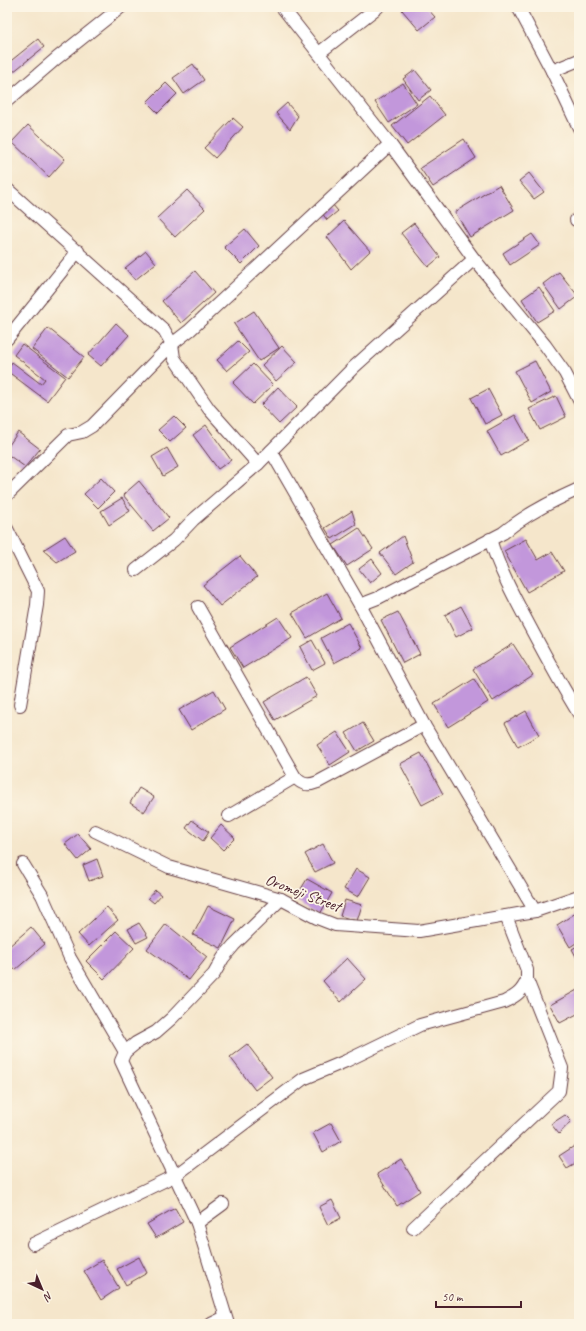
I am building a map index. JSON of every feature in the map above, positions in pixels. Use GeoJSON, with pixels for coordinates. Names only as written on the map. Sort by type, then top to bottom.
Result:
{"type":"FeatureCollection","features":[{"type":"Feature","properties":{"kind":"street"},"geometry":{"type":"LineString","coordinates":[[7,102],[57,58],[121,7]]}},
{"type":"Feature","properties":{"kind":"street"},"geometry":{"type":"LineString","coordinates":[[282,7],[390,144],[474,259],[545,345],[564,373],[579,400]]}},
{"type":"Feature","properties":{"kind":"street"},"geometry":{"type":"LineString","coordinates":[[319,53],[378,7]]}},
{"type":"Feature","properties":{"kind":"street"},"geometry":{"type":"LineString","coordinates":[[518,7],[552,71],[579,128]]}},
{"type":"Feature","properties":{"kind":"street"},"geometry":{"type":"LineString","coordinates":[[552,71],[579,60]]}},
{"type":"Feature","properties":{"kind":"street"},"geometry":{"type":"LineString","coordinates":[[7,495],[68,435],[82,432],[92,426],[172,344],[190,330],[390,144]]}},
{"type":"Feature","properties":{"kind":"street"},"geometry":{"type":"LineString","coordinates":[[7,188],[164,330],[172,344],[174,358],[209,408],[258,464]]}},
{"type":"Feature","properties":{"kind":"street"},"geometry":{"type":"LineString","coordinates":[[7,339],[78,251]]}},
{"type":"Feature","properties":{"kind":"street"},"geometry":{"type":"LineString","coordinates":[[136,570],[174,540],[193,520],[258,464],[354,367],[474,259]]}},
{"type":"Feature","properties":{"kind":"street"},"geometry":{"type":"LineString","coordinates":[[271,451],[360,605],[424,725],[535,911]]}},
{"type":"Feature","properties":{"kind":"street"},"geometry":{"type":"LineString","coordinates":[[360,605],[378,598],[503,533],[513,525],[548,504],[579,489]]}},
{"type":"Feature","properties":{"kind":"street"},"geometry":{"type":"LineString","coordinates":[[7,529],[38,591],[20,705]]}},
{"type":"Feature","properties":{"kind":"street"},"geometry":{"type":"LineString","coordinates":[[490,539],[496,560],[519,607],[560,683],[579,714]]}},
{"type":"Feature","properties":{"kind":"street"},"geometry":{"type":"LineString","coordinates":[[198,607],[295,777],[300,783],[309,785],[318,782],[424,725]]}},
{"type":"Feature","properties":{"kind":"street"},"geometry":{"type":"LineString","coordinates":[[229,816],[295,777]]}},
{"type":"Feature","properties":{"kind":"street","name":"Oromeji Street"},"geometry":{"type":"LineString","coordinates":[[95,831],[169,867],[281,900],[317,918],[335,925],[419,931],[535,911],[579,896]]}},
{"type":"Feature","properties":{"kind":"street"},"geometry":{"type":"LineString","coordinates":[[24,864],[42,895],[70,958],[125,1052]]}},
{"type":"Feature","properties":{"kind":"street"},"geometry":{"type":"LineString","coordinates":[[211,1324],[226,1321],[197,1223],[176,1175],[121,1060],[125,1052],[136,1043],[156,1032],[172,1018],[214,974],[223,958],[234,945],[281,900]]}},
{"type":"Feature","properties":{"kind":"street"},"geometry":{"type":"LineString","coordinates":[[413,1228],[559,1091],[562,1068],[527,980],[527,970],[506,916]]}},
{"type":"Feature","properties":{"kind":"street"},"geometry":{"type":"LineString","coordinates":[[33,1244],[176,1175],[302,1079],[346,1061],[420,1026],[504,1002],[515,997],[523,990],[527,980]]}},
{"type":"Feature","properties":{"kind":"street"},"geometry":{"type":"LineString","coordinates":[[197,1223],[223,1204]]}},
{"type":"Feature","properties":{"kind":"building"},"geometry":{"type":"Polygon","coordinates":[[[406,7],[426,7],[435,17],[419,30],[402,10],[406,7]]]}},
{"type":"Feature","properties":{"kind":"building"},"geometry":{"type":"Polygon","coordinates":[[[38,39],[44,47],[13,72],[7,64],[38,39]]]}},
{"type":"Feature","properties":{"kind":"building"},"geometry":{"type":"Polygon","coordinates":[[[193,64],[204,80],[184,94],[173,78],[193,64]]]}},
{"type":"Feature","properties":{"kind":"building"},"geometry":{"type":"Polygon","coordinates":[[[415,70],[431,90],[418,100],[403,79],[415,70]]]}},
{"type":"Feature","properties":{"kind":"building"},"geometry":{"type":"Polygon","coordinates":[[[166,83],[177,94],[158,113],[147,102],[166,83]]]}},
{"type":"Feature","properties":{"kind":"building"},"geometry":{"type":"Polygon","coordinates":[[[403,83],[417,104],[389,123],[375,102],[403,83]]]}},
{"type":"Feature","properties":{"kind":"building"},"geometry":{"type":"Polygon","coordinates":[[[430,96],[445,115],[407,145],[392,126],[430,96]]]}},
{"type":"Feature","properties":{"kind":"building"},"geometry":{"type":"Polygon","coordinates":[[[287,103],[298,116],[290,129],[276,113],[287,103]]]}},
{"type":"Feature","properties":{"kind":"building"},"geometry":{"type":"Polygon","coordinates":[[[233,118],[243,127],[215,158],[204,148],[233,118]]]}},
{"type":"Feature","properties":{"kind":"building"},"geometry":{"type":"Polygon","coordinates":[[[28,125],[65,159],[49,177],[12,142],[28,125]]]}},
{"type":"Feature","properties":{"kind":"building"},"geometry":{"type":"Polygon","coordinates":[[[464,139],[476,158],[433,187],[420,168],[464,139]]]}},
{"type":"Feature","properties":{"kind":"building"},"geometry":{"type":"Polygon","coordinates":[[[529,173],[544,192],[534,199],[519,181],[529,173]]]}},
{"type":"Feature","properties":{"kind":"building"},"geometry":{"type":"Polygon","coordinates":[[[499,185],[514,210],[470,237],[455,212],[499,185]]]}},
{"type":"Feature","properties":{"kind":"building"},"geometry":{"type":"Polygon","coordinates":[[[187,190],[205,209],[175,237],[157,218],[187,190]]]}},
{"type":"Feature","properties":{"kind":"building"},"geometry":{"type":"Polygon","coordinates":[[[332,204],[338,211],[327,220],[322,213],[332,204]]]}},
{"type":"Feature","properties":{"kind":"building"},"geometry":{"type":"Polygon","coordinates":[[[344,221],[370,251],[351,269],[327,237],[344,221]]]}},
{"type":"Feature","properties":{"kind":"building"},"geometry":{"type":"Polygon","coordinates":[[[414,223],[440,257],[428,267],[401,233],[414,223]]]}},
{"type":"Feature","properties":{"kind":"building"},"geometry":{"type":"Polygon","coordinates":[[[245,229],[259,246],[241,264],[224,247],[245,229]]]}},
{"type":"Feature","properties":{"kind":"building"},"geometry":{"type":"Polygon","coordinates":[[[532,234],[540,245],[510,265],[503,253],[532,234]]]}},
{"type":"Feature","properties":{"kind":"building"},"geometry":{"type":"Polygon","coordinates":[[[146,251],[156,263],[135,280],[125,268],[146,251]]]}},
{"type":"Feature","properties":{"kind":"building"},"geometry":{"type":"Polygon","coordinates":[[[195,271],[214,293],[181,323],[162,301],[195,271]]]}},
{"type":"Feature","properties":{"kind":"building"},"geometry":{"type":"Polygon","coordinates":[[[559,272],[578,296],[561,309],[543,284],[559,272]]]}},
{"type":"Feature","properties":{"kind":"building"},"geometry":{"type":"Polygon","coordinates":[[[539,287],[555,311],[537,322],[522,299],[539,287]]]}},
{"type":"Feature","properties":{"kind":"building"},"geometry":{"type":"Polygon","coordinates":[[[254,311],[279,348],[259,361],[234,324],[254,311]]]}},
{"type":"Feature","properties":{"kind":"building"},"geometry":{"type":"Polygon","coordinates":[[[116,323],[129,335],[101,366],[88,355],[116,323]]]}},
{"type":"Feature","properties":{"kind":"building"},"geometry":{"type":"Polygon","coordinates":[[[48,328],[84,357],[68,377],[32,349],[48,328]]]}},
{"type":"Feature","properties":{"kind":"building"},"geometry":{"type":"Polygon","coordinates":[[[238,341],[249,352],[227,371],[217,360],[238,341]]]}},
{"type":"Feature","properties":{"kind":"building"},"geometry":{"type":"Polygon","coordinates":[[[22,344],[65,377],[47,401],[7,371],[12,362],[41,384],[45,379],[14,355],[22,344]]]}},
{"type":"Feature","properties":{"kind":"building"},"geometry":{"type":"Polygon","coordinates":[[[282,346],[297,362],[276,381],[262,365],[282,346]]]}},
{"type":"Feature","properties":{"kind":"building"},"geometry":{"type":"Polygon","coordinates":[[[535,361],[551,392],[532,403],[515,371],[535,361]]]}},
{"type":"Feature","properties":{"kind":"building"},"geometry":{"type":"Polygon","coordinates":[[[253,364],[273,385],[253,404],[233,383],[253,364]]]}},
{"type":"Feature","properties":{"kind":"building"},"geometry":{"type":"Polygon","coordinates":[[[278,387],[297,407],[279,424],[261,405],[278,387]]]}},
{"type":"Feature","properties":{"kind":"building"},"geometry":{"type":"Polygon","coordinates":[[[488,389],[502,415],[485,424],[471,398],[488,389]]]}},
{"type":"Feature","properties":{"kind":"building"},"geometry":{"type":"Polygon","coordinates":[[[556,396],[566,417],[540,430],[529,409],[556,396]]]}},
{"type":"Feature","properties":{"kind":"building"},"geometry":{"type":"Polygon","coordinates":[[[515,415],[529,440],[501,456],[487,431],[515,415]]]}},
{"type":"Feature","properties":{"kind":"building"},"geometry":{"type":"Polygon","coordinates":[[[174,416],[186,428],[170,442],[158,430],[174,416]]]}},
{"type":"Feature","properties":{"kind":"building"},"geometry":{"type":"Polygon","coordinates":[[[7,417],[12,421],[7,426],[7,417]]]}},
{"type":"Feature","properties":{"kind":"building"},"geometry":{"type":"Polygon","coordinates":[[[206,425],[231,460],[218,469],[193,435],[206,425]]]}},
{"type":"Feature","properties":{"kind":"building"},"geometry":{"type":"Polygon","coordinates":[[[18,432],[40,449],[25,467],[7,454],[7,448],[18,432]]]}},
{"type":"Feature","properties":{"kind":"building"},"geometry":{"type":"Polygon","coordinates":[[[167,448],[178,467],[163,476],[152,457],[167,448]]]}},
{"type":"Feature","properties":{"kind":"building"},"geometry":{"type":"Polygon","coordinates":[[[101,478],[114,492],[98,508],[84,494],[101,478]]]}},
{"type":"Feature","properties":{"kind":"building"},"geometry":{"type":"Polygon","coordinates":[[[139,481],[169,518],[153,531],[123,495],[139,481]]]}},
{"type":"Feature","properties":{"kind":"building"},"geometry":{"type":"Polygon","coordinates":[[[122,498],[130,511],[109,525],[101,511],[122,498]]]}},
{"type":"Feature","properties":{"kind":"building"},"geometry":{"type":"Polygon","coordinates":[[[352,511],[356,524],[332,539],[325,528],[352,511]]]}},
{"type":"Feature","properties":{"kind":"building"},"geometry":{"type":"Polygon","coordinates":[[[359,528],[373,549],[347,566],[333,545],[359,528]]]}},
{"type":"Feature","properties":{"kind":"building"},"geometry":{"type":"Polygon","coordinates":[[[65,536],[75,551],[57,562],[43,550],[65,536]]]}},
{"type":"Feature","properties":{"kind":"building"},"geometry":{"type":"Polygon","coordinates":[[[403,536],[413,562],[396,574],[380,553],[403,536]]]}},
{"type":"Feature","properties":{"kind":"building"},"geometry":{"type":"Polygon","coordinates":[[[526,539],[538,560],[552,552],[564,571],[527,592],[504,551],[526,539]]]}},
{"type":"Feature","properties":{"kind":"building"},"geometry":{"type":"Polygon","coordinates":[[[240,556],[257,577],[220,606],[203,585],[240,556]]]}},
{"type":"Feature","properties":{"kind":"building"},"geometry":{"type":"Polygon","coordinates":[[[372,559],[382,573],[370,583],[359,569],[372,559]]]}},
{"type":"Feature","properties":{"kind":"building"},"geometry":{"type":"Polygon","coordinates":[[[327,593],[341,618],[307,638],[292,613],[327,593]]]}},
{"type":"Feature","properties":{"kind":"building"},"geometry":{"type":"Polygon","coordinates":[[[461,606],[473,628],[456,637],[445,615],[461,606]]]}},
{"type":"Feature","properties":{"kind":"building"},"geometry":{"type":"Polygon","coordinates":[[[398,612],[420,654],[403,663],[381,620],[398,612]]]}},
{"type":"Feature","properties":{"kind":"building"},"geometry":{"type":"Polygon","coordinates":[[[278,617],[292,638],[243,668],[230,647],[278,617]]]}},
{"type":"Feature","properties":{"kind":"building"},"geometry":{"type":"Polygon","coordinates":[[[348,623],[362,648],[334,663],[321,638],[348,623]]]}},
{"type":"Feature","properties":{"kind":"building"},"geometry":{"type":"Polygon","coordinates":[[[312,640],[325,663],[312,670],[300,647],[312,640]]]}},
{"type":"Feature","properties":{"kind":"building"},"geometry":{"type":"Polygon","coordinates":[[[513,644],[533,675],[493,701],[473,669],[513,644]]]}},
{"type":"Feature","properties":{"kind":"building"},"geometry":{"type":"Polygon","coordinates":[[[306,677],[317,696],[275,720],[264,702],[306,677]]]}},
{"type":"Feature","properties":{"kind":"building"},"geometry":{"type":"Polygon","coordinates":[[[474,679],[488,702],[448,727],[434,704],[474,679]]]}},
{"type":"Feature","properties":{"kind":"building"},"geometry":{"type":"Polygon","coordinates":[[[214,690],[225,709],[191,730],[179,710],[214,690]]]}},
{"type":"Feature","properties":{"kind":"building"},"geometry":{"type":"Polygon","coordinates":[[[526,711],[539,735],[518,747],[505,723],[526,711]]]}},
{"type":"Feature","properties":{"kind":"building"},"geometry":{"type":"Polygon","coordinates":[[[363,723],[374,741],[357,751],[346,733],[363,723]]]}},
{"type":"Feature","properties":{"kind":"building"},"geometry":{"type":"Polygon","coordinates":[[[337,732],[350,752],[330,765],[317,745],[337,732]]]}},
{"type":"Feature","properties":{"kind":"building"},"geometry":{"type":"Polygon","coordinates":[[[421,753],[443,794],[422,805],[400,764],[421,753]]]}},
{"type":"Feature","properties":{"kind":"building"},"geometry":{"type":"Polygon","coordinates":[[[139,788],[154,797],[144,812],[130,803],[139,788]]]}},
{"type":"Feature","properties":{"kind":"building"},"geometry":{"type":"Polygon","coordinates":[[[192,820],[209,832],[203,841],[186,828],[192,820]]]}},
{"type":"Feature","properties":{"kind":"building"},"geometry":{"type":"Polygon","coordinates":[[[221,825],[235,838],[223,850],[210,838],[221,825]]]}},
{"type":"Feature","properties":{"kind":"building"},"geometry":{"type":"Polygon","coordinates":[[[78,834],[91,849],[78,860],[65,844],[78,834]]]}},
{"type":"Feature","properties":{"kind":"building"},"geometry":{"type":"Polygon","coordinates":[[[323,844],[333,863],[315,872],[305,854],[323,844]]]}},
{"type":"Feature","properties":{"kind":"building"},"geometry":{"type":"Polygon","coordinates":[[[97,859],[103,876],[89,881],[83,865],[97,859]]]}},
{"type":"Feature","properties":{"kind":"building"},"geometry":{"type":"Polygon","coordinates":[[[356,869],[370,877],[358,897],[344,889],[356,869]]]}},
{"type":"Feature","properties":{"kind":"building"},"geometry":{"type":"Polygon","coordinates":[[[307,879],[332,893],[320,914],[295,899],[307,879]]]}},
{"type":"Feature","properties":{"kind":"building"},"geometry":{"type":"Polygon","coordinates":[[[155,890],[161,895],[154,903],[148,898],[155,890]]]}},
{"type":"Feature","properties":{"kind":"building"},"geometry":{"type":"Polygon","coordinates":[[[345,900],[362,905],[357,921],[340,916],[345,900]]]}},
{"type":"Feature","properties":{"kind":"building"},"geometry":{"type":"Polygon","coordinates":[[[208,906],[235,919],[221,948],[193,935],[208,906]]]}},
{"type":"Feature","properties":{"kind":"building"},"geometry":{"type":"Polygon","coordinates":[[[107,907],[118,920],[89,946],[78,934],[107,907]]]}},
{"type":"Feature","properties":{"kind":"building"},"geometry":{"type":"Polygon","coordinates":[[[579,911],[579,941],[570,947],[557,925],[579,911]]]}},
{"type":"Feature","properties":{"kind":"building"},"geometry":{"type":"Polygon","coordinates":[[[139,923],[148,937],[136,943],[128,929],[139,923]]]}},
{"type":"Feature","properties":{"kind":"building"},"geometry":{"type":"Polygon","coordinates":[[[166,924],[207,957],[189,980],[147,949],[166,924]]]}},
{"type":"Feature","properties":{"kind":"building"},"geometry":{"type":"Polygon","coordinates":[[[31,927],[45,944],[15,970],[7,961],[7,948],[31,927]]]}},
{"type":"Feature","properties":{"kind":"building"},"geometry":{"type":"Polygon","coordinates":[[[116,931],[134,948],[104,979],[86,961],[116,931]]]}},
{"type":"Feature","properties":{"kind":"building"},"geometry":{"type":"Polygon","coordinates":[[[579,945],[579,962],[572,949],[579,945]]]}},
{"type":"Feature","properties":{"kind":"building"},"geometry":{"type":"Polygon","coordinates":[[[347,958],[366,979],[341,1002],[323,981],[347,958]]]}},
{"type":"Feature","properties":{"kind":"building"},"geometry":{"type":"Polygon","coordinates":[[[579,989],[579,1013],[560,1023],[550,1005],[579,989]]]}},
{"type":"Feature","properties":{"kind":"building"},"geometry":{"type":"Polygon","coordinates":[[[247,1044],[272,1077],[255,1090],[230,1057],[247,1044]]]}},
{"type":"Feature","properties":{"kind":"building"},"geometry":{"type":"Polygon","coordinates":[[[565,1115],[571,1121],[559,1134],[551,1124],[565,1115]]]}},
{"type":"Feature","properties":{"kind":"building"},"geometry":{"type":"Polygon","coordinates":[[[331,1123],[341,1141],[323,1152],[313,1133],[331,1123]]]}},
{"type":"Feature","properties":{"kind":"building"},"geometry":{"type":"Polygon","coordinates":[[[579,1143],[579,1161],[567,1168],[559,1156],[579,1143]]]}},
{"type":"Feature","properties":{"kind":"building"},"geometry":{"type":"Polygon","coordinates":[[[401,1159],[420,1191],[397,1206],[377,1174],[401,1159]]]}},
{"type":"Feature","properties":{"kind":"building"},"geometry":{"type":"Polygon","coordinates":[[[332,1200],[341,1218],[328,1225],[319,1207],[332,1200]]]}},
{"type":"Feature","properties":{"kind":"building"},"geometry":{"type":"Polygon","coordinates":[[[175,1208],[183,1222],[156,1238],[147,1224],[175,1208]]]}},
{"type":"Feature","properties":{"kind":"building"},"geometry":{"type":"Polygon","coordinates":[[[139,1257],[147,1273],[126,1285],[117,1269],[139,1257]]]}},
{"type":"Feature","properties":{"kind":"building"},"geometry":{"type":"Polygon","coordinates":[[[102,1260],[119,1288],[101,1300],[84,1271],[102,1260]]]}}]}
